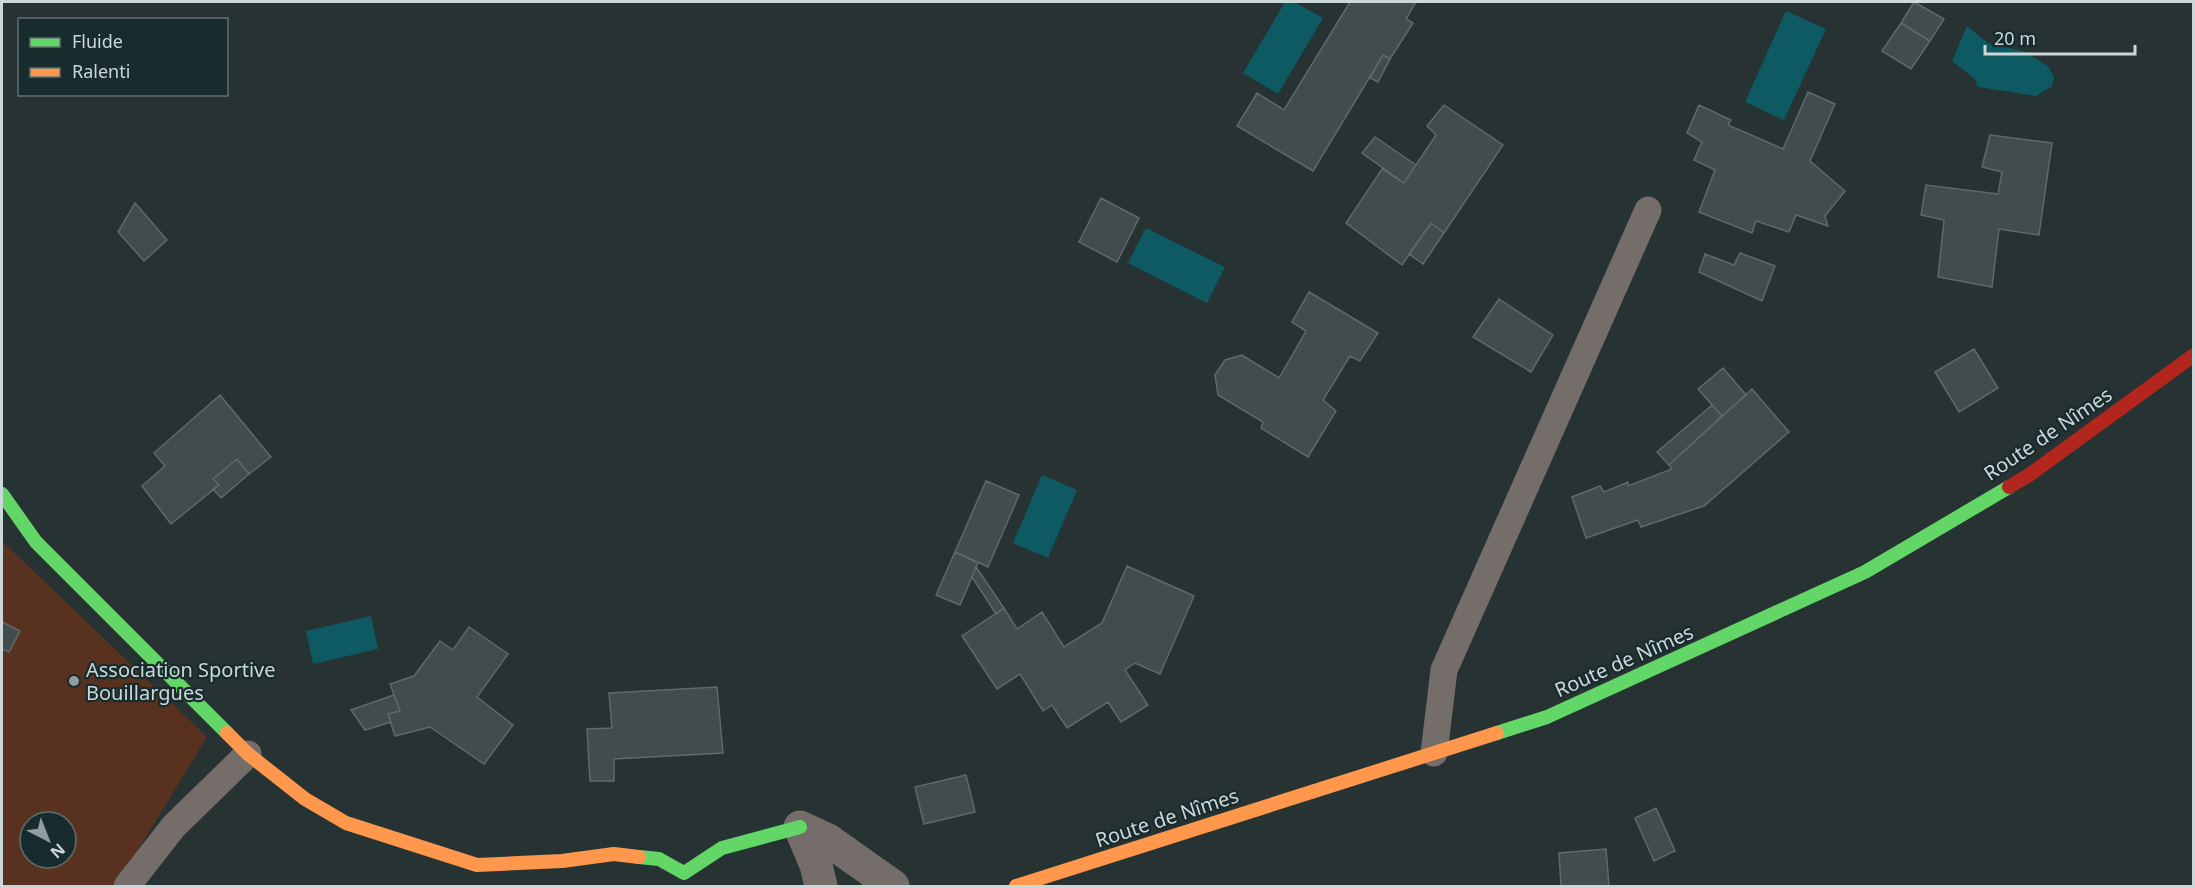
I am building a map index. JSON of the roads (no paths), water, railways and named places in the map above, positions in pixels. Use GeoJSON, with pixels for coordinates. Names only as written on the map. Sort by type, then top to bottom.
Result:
{"type":"FeatureCollection","features":[{"type":"Feature","properties":{"kind":"street","name":"Route de Nîmes"},"geometry":{"type":"LineString","coordinates":[[1016,886],[1546,717],[1865,572],[2029,474],[2193,355]]}},
{"type":"Feature","properties":{"kind":"street"},"geometry":{"type":"LineString","coordinates":[[2,494],[36,542],[248,754],[305,799],[346,823],[477,865],[562,861],[614,854],[659,860],[688,882],[722,848],[800,827],[828,840],[893,886]]}},
{"type":"Feature","properties":{"kind":"street"},"geometry":{"type":"LineString","coordinates":[[800,827],[816,865],[821,886]]}},
{"type":"Feature","properties":{"kind":"lane"},"geometry":{"type":"LineString","coordinates":[[1434,753],[1444,670],[1648,210]]}},
{"type":"Feature","properties":{"kind":"lane"},"geometry":{"type":"LineString","coordinates":[[127,886],[174,826],[248,754]]}},
{"type":"Feature","properties":{"kind":"water"},"geometry":{"type":"Polygon","coordinates":[[[1285,2],[1294,2],[1323,18],[1278,94],[1243,73],[1285,2]]]}},
{"type":"Feature","properties":{"kind":"water"},"geometry":{"type":"Polygon","coordinates":[[[1786,11],[1826,29],[1784,120],[1745,102],[1786,11]]]}},
{"type":"Feature","properties":{"kind":"water"},"geometry":{"type":"Polygon","coordinates":[[[1967,26],[1989,44],[2023,51],[2048,66],[2054,77],[2052,86],[2036,96],[1978,87],[1974,78],[1952,61],[1967,26]]]}},
{"type":"Feature","properties":{"kind":"water"},"geometry":{"type":"Polygon","coordinates":[[[1146,228],[1225,267],[1207,303],[1128,263],[1146,228]]]}},
{"type":"Feature","properties":{"kind":"water"},"geometry":{"type":"Polygon","coordinates":[[[1042,475],[1077,490],[1048,558],[1013,543],[1042,475]]]}},
{"type":"Feature","properties":{"kind":"water"},"geometry":{"type":"Polygon","coordinates":[[[371,616],[378,649],[313,664],[306,631],[371,616]]]}},
{"type":"Feature","properties":{"kind":"place","name":"Association Sportive Bouillargues"},"geometry":{"type":"Point","coordinates":[74,681]}}]}
